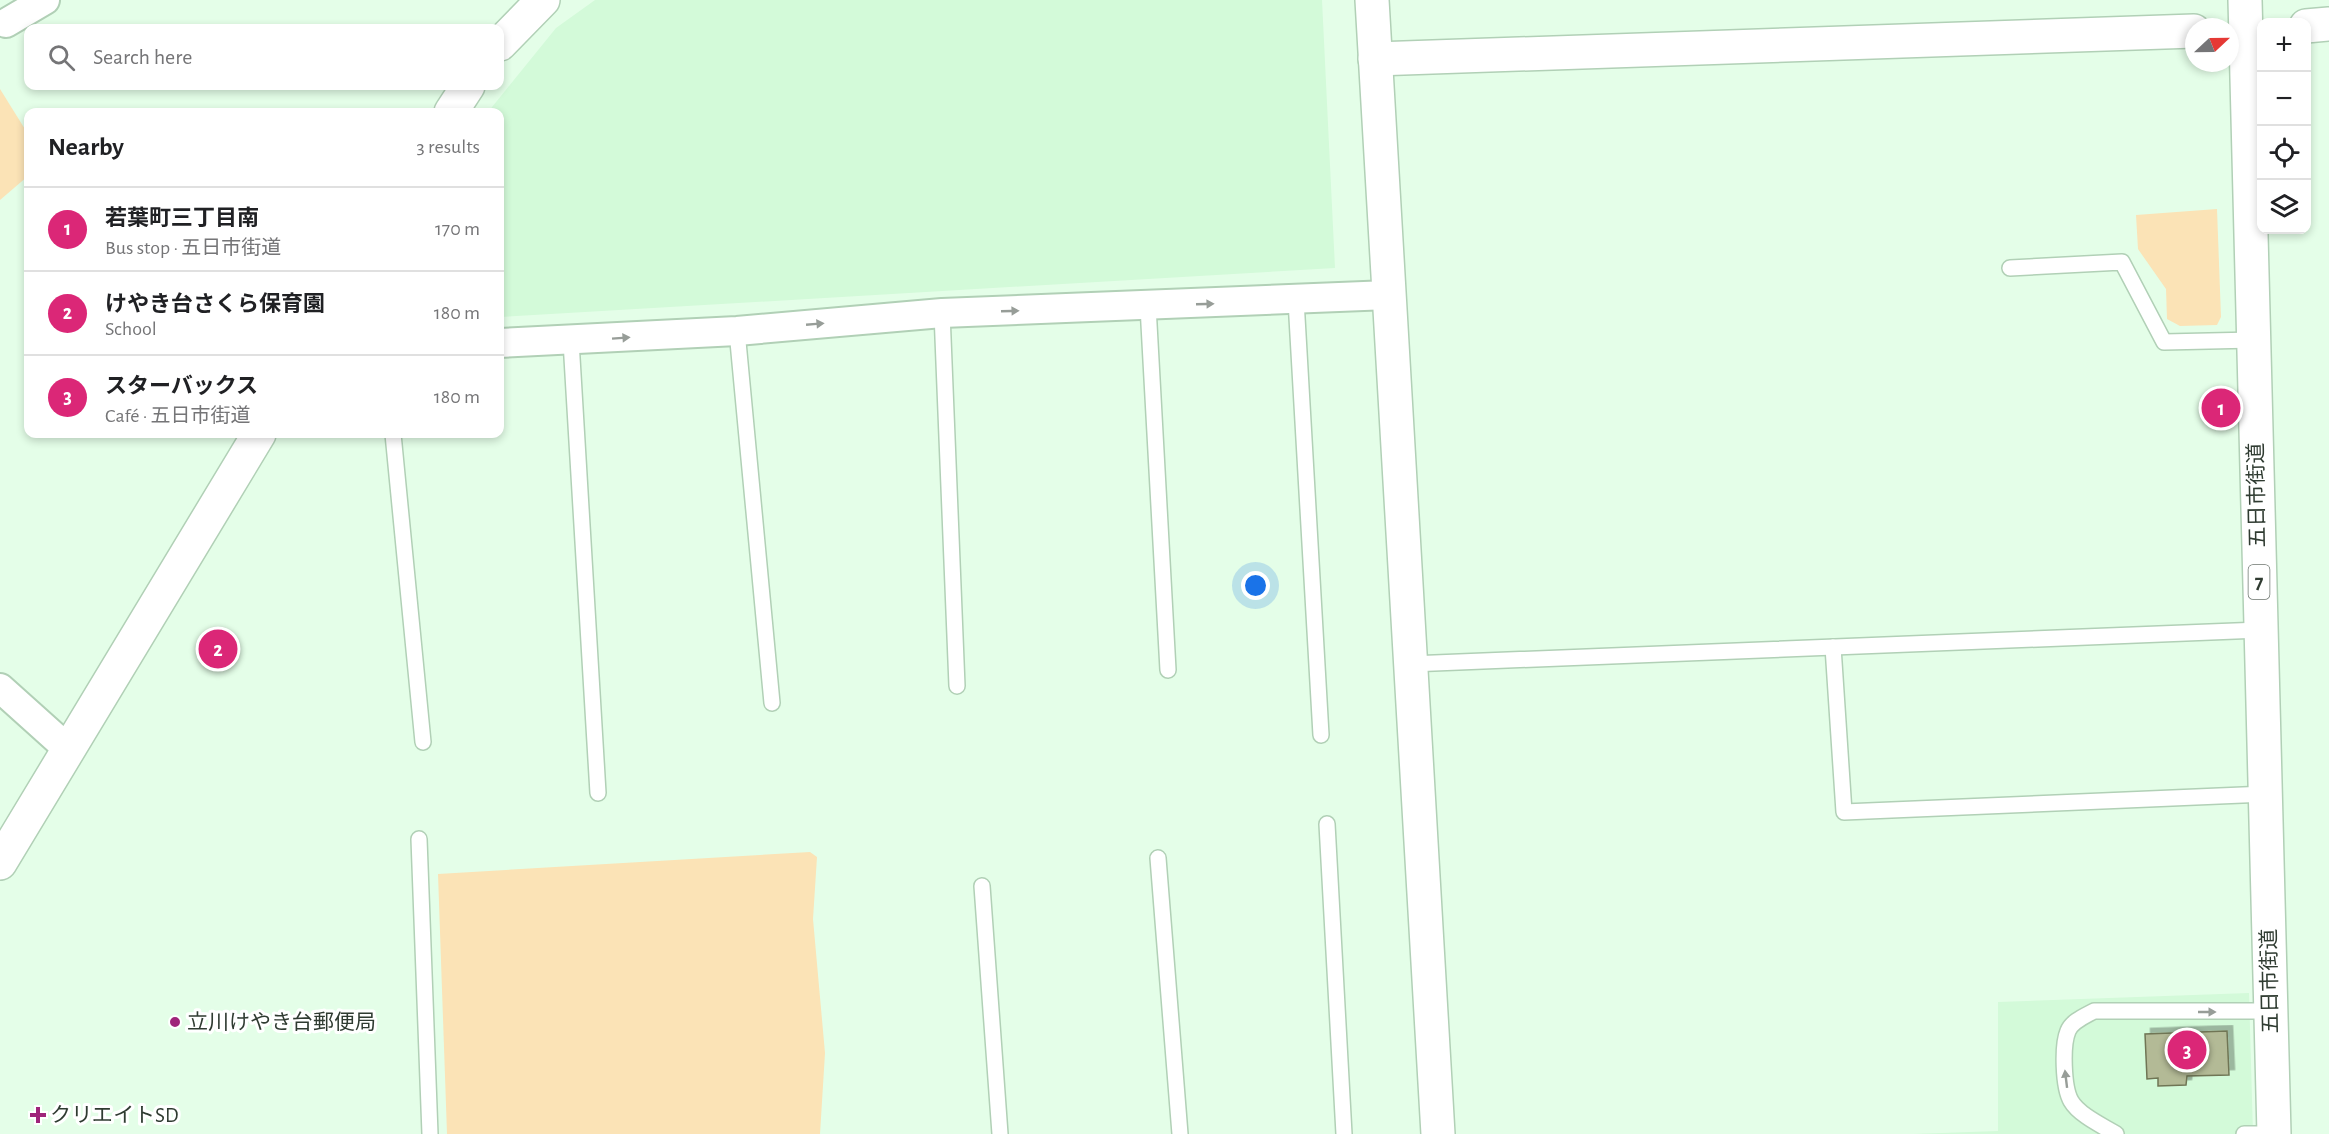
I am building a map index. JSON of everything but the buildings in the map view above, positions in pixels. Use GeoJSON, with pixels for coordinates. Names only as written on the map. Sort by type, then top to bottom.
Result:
{"type":"FeatureCollection","features":[{"type":"Feature","properties":{"kind":"street"},"geometry":{"type":"LineString","coordinates":[[6,23],[45,0]]}},
{"type":"Feature","properties":{"kind":"street"},"geometry":{"type":"LineString","coordinates":[[504,40],[543,0]]}},
{"type":"Feature","properties":{"kind":"street"},"geometry":{"type":"LineString","coordinates":[[1371,0],[1438,1134]]}},
{"type":"Feature","properties":{"kind":"street","name":"五日市街道"},"geometry":{"type":"LineString","coordinates":[[2246,22],[2274,1134]]}},
{"type":"Feature","properties":{"kind":"street"},"geometry":{"type":"LineString","coordinates":[[2311,26],[2329,24]]}},
{"type":"Feature","properties":{"kind":"street"},"geometry":{"type":"LineString","coordinates":[[1375,59],[2185,31]]}},
{"type":"Feature","properties":{"kind":"street"},"geometry":{"type":"LineString","coordinates":[[454,108],[466,90]]}},
{"type":"Feature","properties":{"kind":"street"},"geometry":{"type":"LineString","coordinates":[[504,343],[571,341],[737,330],[942,313],[1389,295]]}},
{"type":"Feature","properties":{"kind":"street"},"geometry":{"type":"LineString","coordinates":[[0,863],[257,438]]}},
{"type":"Feature","properties":{"kind":"street"},"geometry":{"type":"LineString","coordinates":[[0,687],[68,749]]}},
{"type":"Feature","properties":{"kind":"lane"},"geometry":{"type":"LineString","coordinates":[[2010,268],[2122,262],[2164,342],[2254,340]]}},
{"type":"Feature","properties":{"kind":"lane"},"geometry":{"type":"LineString","coordinates":[[1296,300],[1321,735]]}},
{"type":"Feature","properties":{"kind":"lane"},"geometry":{"type":"LineString","coordinates":[[1148,306],[1168,670]]}},
{"type":"Feature","properties":{"kind":"lane"},"geometry":{"type":"LineString","coordinates":[[942,313],[957,686]]}},
{"type":"Feature","properties":{"kind":"lane"},"geometry":{"type":"LineString","coordinates":[[737,330],[772,703]]}},
{"type":"Feature","properties":{"kind":"lane"},"geometry":{"type":"LineString","coordinates":[[571,341],[598,793]]}},
{"type":"Feature","properties":{"kind":"lane"},"geometry":{"type":"LineString","coordinates":[[393,438],[423,742]]}},
{"type":"Feature","properties":{"kind":"lane"},"geometry":{"type":"LineString","coordinates":[[1410,664],[2260,630]]}},
{"type":"Feature","properties":{"kind":"lane"},"geometry":{"type":"LineString","coordinates":[[1833,647],[1844,812],[2266,794]]}},
{"type":"Feature","properties":{"kind":"lane"},"geometry":{"type":"LineString","coordinates":[[1327,824],[1344,1134]]}},
{"type":"Feature","properties":{"kind":"lane"},"geometry":{"type":"LineString","coordinates":[[419,839],[430,1134]]}},
{"type":"Feature","properties":{"kind":"lane"},"geometry":{"type":"LineString","coordinates":[[1158,858],[1180,1134]]}},
{"type":"Feature","properties":{"kind":"lane"},"geometry":{"type":"LineString","coordinates":[[982,886],[1000,1134]]}},
{"type":"Feature","properties":{"kind":"lane"},"geometry":{"type":"LineString","coordinates":[[2116,1134],[2071,1102],[2064,1078],[2068,1030],[2076,1020],[2094,1011],[2271,1011]]}},
{"type":"Feature","properties":{"kind":"lane"},"geometry":{"type":"LineString","coordinates":[[2244,1134],[2274,1134]]}},
{"type":"Feature","properties":{"kind":"shaded area"},"geometry":{"type":"Polygon","coordinates":[[[595,0],[1322,0],[1335,268],[504,317],[504,108],[491,108],[556,28],[595,0]]]}},
{"type":"Feature","properties":{"kind":"shaded area"},"geometry":{"type":"Polygon","coordinates":[[[0,89],[24,128],[24,179],[0,200],[0,89]]]}},
{"type":"Feature","properties":{"kind":"shaded area"},"geometry":{"type":"Polygon","coordinates":[[[2217,209],[2221,317],[2217,325],[2180,326],[2167,319],[2166,289],[2138,249],[2136,215],[2217,209]]]}},
{"type":"Feature","properties":{"kind":"shaded area"},"geometry":{"type":"Polygon","coordinates":[[[810,852],[817,857],[813,919],[825,1053],[820,1134],[447,1134],[438,874],[810,852]]]}},
{"type":"Feature","properties":{"kind":"shaded area"},"geometry":{"type":"Polygon","coordinates":[[[2249,993],[2253,1134],[1913,1134],[1998,1131],[1998,1002],[2249,993]]]}},
{"type":"Feature","properties":{"kind":"place","name":"若葉町三丁目南"},"geometry":{"type":"Point","coordinates":[2221,408]}},
{"type":"Feature","properties":{"kind":"place","name":"けやき台さくら保育園"},"geometry":{"type":"Point","coordinates":[218,649]}},
{"type":"Feature","properties":{"kind":"place","name":"立川けやき台郵便局"},"geometry":{"type":"Point","coordinates":[175,1022]}},
{"type":"Feature","properties":{"kind":"place","name":"スターバックス"},"geometry":{"type":"Point","coordinates":[2187,1050]}},
{"type":"Feature","properties":{"kind":"place","name":"クリエイトSD"},"geometry":{"type":"Point","coordinates":[38,1115]}}]}
